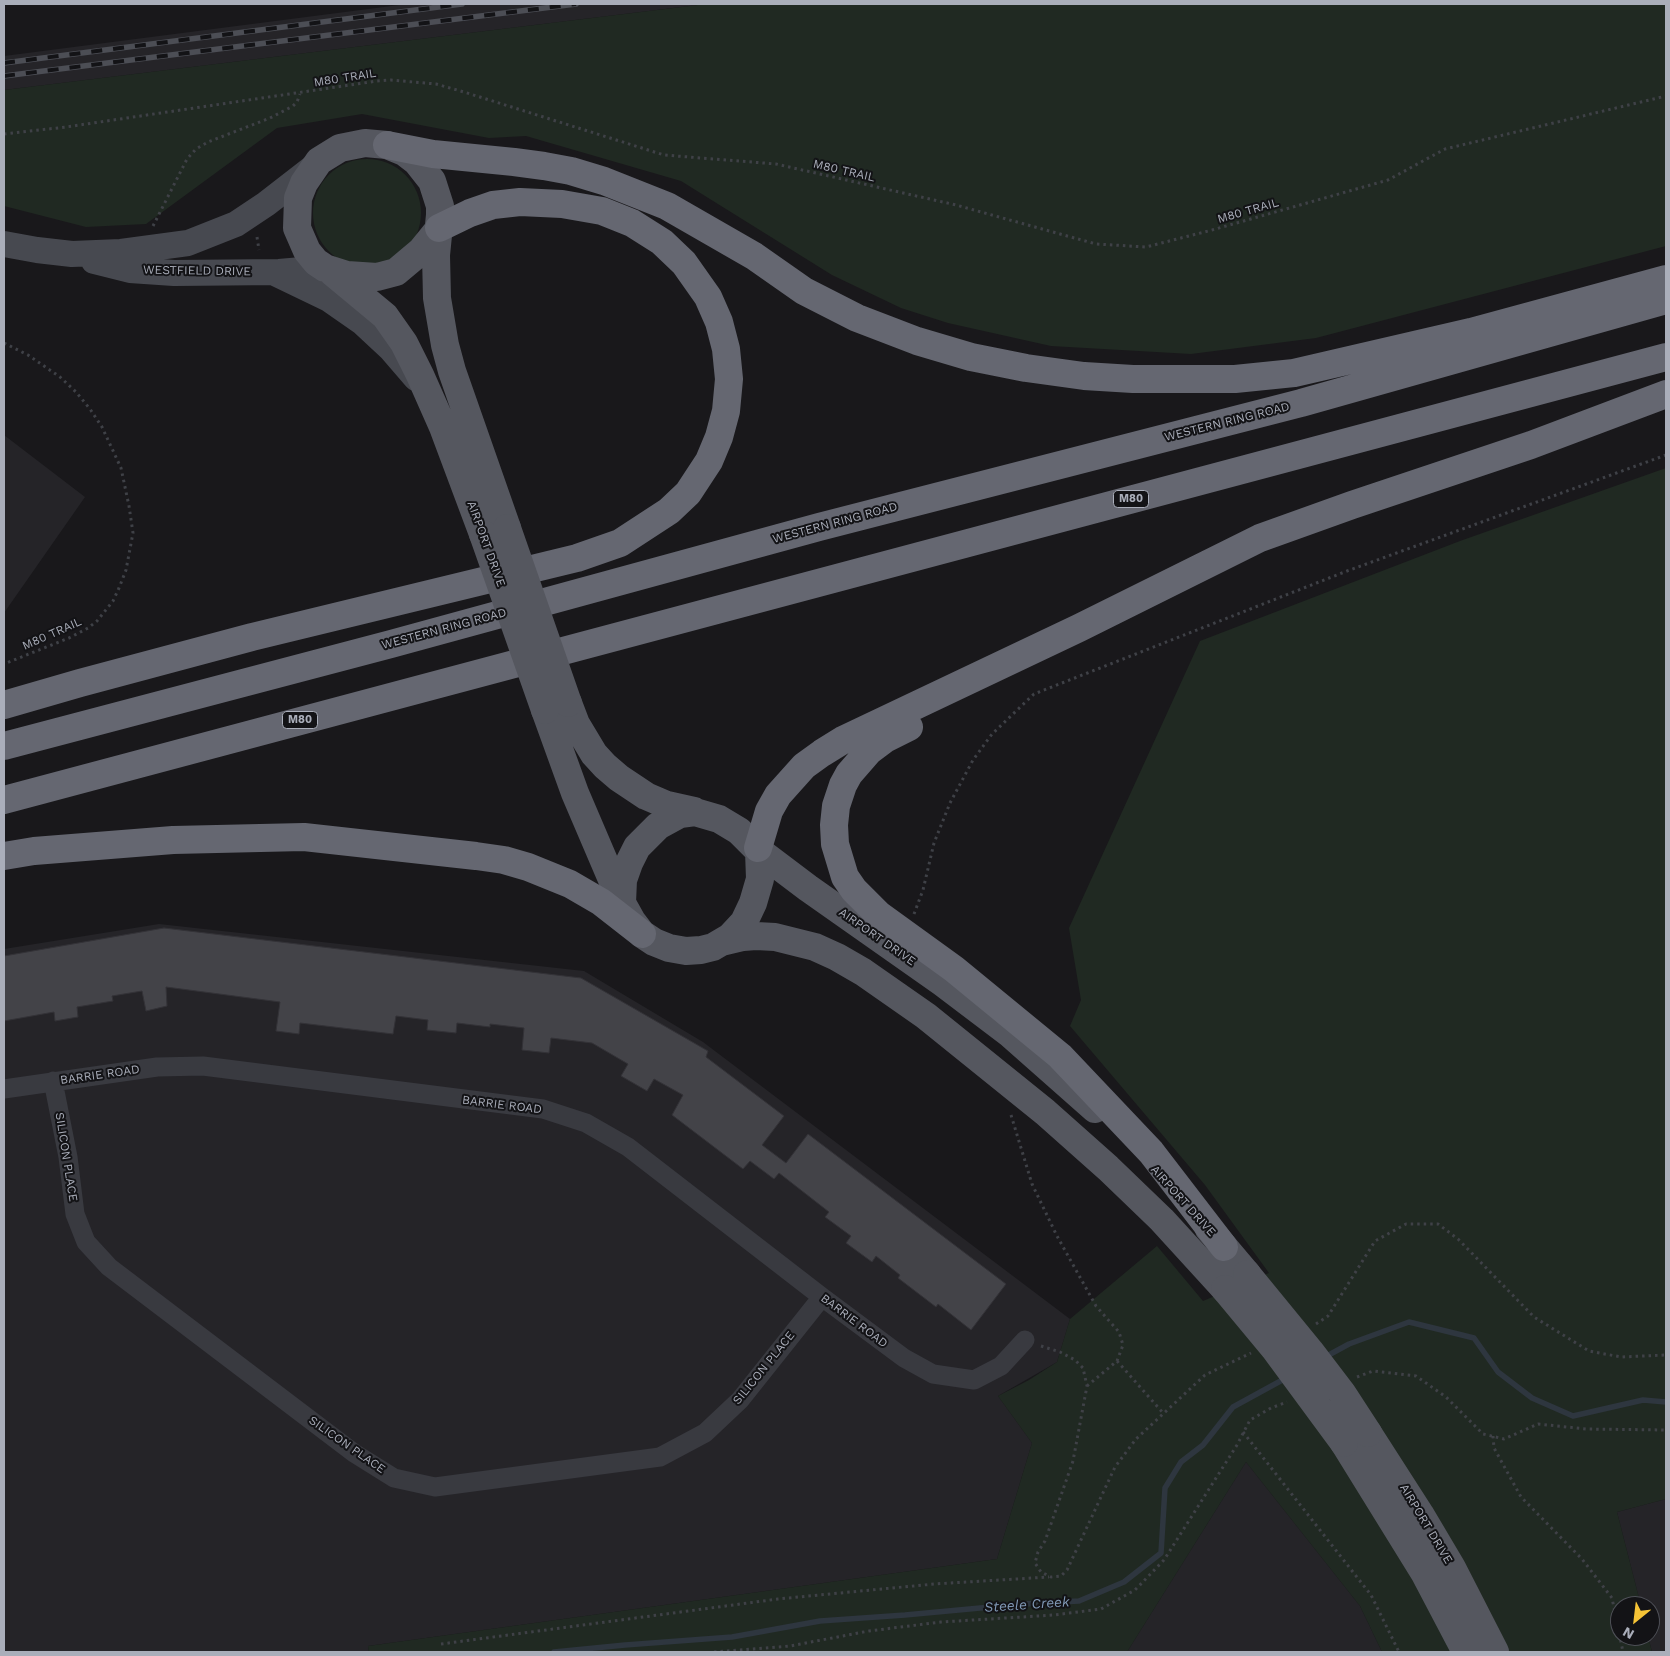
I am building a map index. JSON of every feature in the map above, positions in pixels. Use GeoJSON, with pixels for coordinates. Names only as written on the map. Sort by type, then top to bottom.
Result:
{"type":"FeatureCollection","features":[{"type":"Feature","properties":{"kind":"highway"},"geometry":{"type":"LineString","coordinates":[[387,146],[433,154],[544,166],[604,181],[666,206],[754,256],[804,291],[857,318],[917,341],[971,357],[1026,368],[1084,376],[1133,379],[1225,379],[1294,373],[1471,332],[1666,279]]}},
{"type":"Feature","properties":{"kind":"highway"},"geometry":{"type":"LineString","coordinates":[[4,705],[252,637],[577,558],[620,544],[669,511],[688,492],[709,461],[720,437],[726,411],[729,379],[726,349],[719,322],[708,297],[684,263],[662,242],[632,223],[602,211],[562,204],[520,202],[493,205],[470,213],[438,229]]}},
{"type":"Feature","properties":{"kind":"highway","name":"WESTERN RING ROAD"},"geometry":{"type":"LineString","coordinates":[[4,746],[391,644],[810,529],[1301,403],[1666,300]]}},
{"type":"Feature","properties":{"kind":"highway","name":"M80"},"geometry":{"type":"LineString","coordinates":[[4,800],[1666,357]]}},
{"type":"Feature","properties":{"kind":"highway"},"geometry":{"type":"LineString","coordinates":[[758,850],[769,811],[778,795],[804,766],[822,753],[860,732],[1079,628],[1260,538],[1530,444],[1666,394]]}},
{"type":"Feature","properties":{"kind":"highway"},"geometry":{"type":"LineString","coordinates":[[1079,628],[906,729],[885,739],[869,751],[849,774],[836,806],[835,844],[839,861],[850,883],[864,902],[997,1003],[1060,1056],[1151,1152],[1224,1246]]}},
{"type":"Feature","properties":{"kind":"highway"},"geometry":{"type":"LineString","coordinates":[[4,856],[34,851],[174,840],[304,837],[476,856],[504,860],[528,867],[570,884],[601,902],[642,934]]}},
{"type":"Feature","properties":{"kind":"main road"},"geometry":{"type":"LineString","coordinates":[[364,143],[387,146],[410,155],[432,181],[440,206],[438,229],[430,242],[413,260],[391,274],[377,277],[358,277],[327,268],[316,262],[307,251],[297,228],[298,198],[304,183],[315,166],[326,156],[340,148],[364,143]]}},
{"type":"Feature","properties":{"kind":"main road","name":"WESTFIELD DRIVE"},"geometry":{"type":"LineString","coordinates":[[4,244],[72,254],[121,252],[188,243],[228,228],[252,214],[315,166]]}},
{"type":"Feature","properties":{"kind":"main road","name":"AIRPORT DRIVE"},"geometry":{"type":"LineString","coordinates":[[438,229],[436,255],[437,298],[445,345],[495,531],[557,706],[575,793],[622,903]]}},
{"type":"Feature","properties":{"kind":"main road","name":"WESTFIELD DRIVE"},"geometry":{"type":"LineString","coordinates":[[72,254],[102,264],[148,272],[202,274],[327,268]]}},
{"type":"Feature","properties":{"kind":"main road","name":"AIRPORT DRIVE"},"geometry":{"type":"LineString","coordinates":[[327,268],[384,316],[396,330],[412,358],[443,427],[495,531]]}},
{"type":"Feature","properties":{"kind":"main road"},"geometry":{"type":"LineString","coordinates":[[268,272],[329,299],[362,322],[391,349],[428,392]]}},
{"type":"Feature","properties":{"kind":"main road","name":"AIRPORT DRIVE"},"geometry":{"type":"LineString","coordinates":[[557,706],[586,741],[594,754],[633,789],[667,805],[695,812]]}},
{"type":"Feature","properties":{"kind":"main road"},"geometry":{"type":"LineString","coordinates":[[687,812],[695,812],[711,815],[732,826],[758,850],[760,879],[748,916],[739,929],[713,947],[686,951],[669,948],[654,942],[642,934],[622,903],[622,888],[633,854],[642,841],[658,826],[673,817],[687,812]]}},
{"type":"Feature","properties":{"kind":"main road","name":"AIRPORT DRIVE"},"geometry":{"type":"LineString","coordinates":[[758,850],[943,983],[1009,1033],[1054,1071],[1141,1154],[1224,1246],[1316,1358],[1368,1433],[1420,1514],[1452,1568],[1495,1652]]}},
{"type":"Feature","properties":{"kind":"main road"},"geometry":{"type":"LineString","coordinates":[[722,942],[756,936],[775,938],[815,947],[863,972],[926,1016],[1015,1087],[1108,1168],[1156,1214],[1225,1289],[1274,1348],[1344,1442],[1425,1574],[1466,1652]]}},
{"type":"Feature","properties":{"kind":"street","name":"BARRIE ROAD"},"geometry":{"type":"LineString","coordinates":[[4,1089],[157,1067],[204,1066],[543,1109],[586,1123],[628,1147],[904,1358],[934,1374],[974,1380],[1001,1366],[1025,1340]]}},
{"type":"Feature","properties":{"kind":"street","name":"SILICON PLACE"},"geometry":{"type":"LineString","coordinates":[[53,1081],[68,1157],[75,1214],[86,1242],[109,1267],[354,1453],[394,1478],[435,1486],[660,1457],[705,1433],[740,1400],[822,1297]]}},
{"type":"Feature","properties":{"kind":"path","name":"M80 TRAIL"},"geometry":{"type":"LineString","coordinates":[[4,134],[300,94],[377,81],[391,80],[436,84],[664,156],[776,164],[956,205],[1096,244],[1146,247],[1388,180],[1445,149],[1666,96]]}},
{"type":"Feature","properties":{"kind":"path"},"geometry":{"type":"LineString","coordinates":[[148,230],[153,226],[187,159],[196,149],[215,138],[270,118],[293,106],[300,94]]}},
{"type":"Feature","properties":{"kind":"path"},"geometry":{"type":"LineString","coordinates":[[252,214],[268,272]]}},
{"type":"Feature","properties":{"kind":"path","name":"M80 TRAIL"},"geometry":{"type":"LineString","coordinates":[[4,344],[28,355],[60,377],[76,392],[102,426],[121,468],[130,506],[133,533],[126,570],[119,588],[97,621],[69,638],[4,664]]}},
{"type":"Feature","properties":{"kind":"path"},"geometry":{"type":"LineString","coordinates":[[907,935],[923,890],[934,843],[950,803],[973,760],[992,734],[1034,694],[1347,571],[1666,455]]}},
{"type":"Feature","properties":{"kind":"path"},"geometry":{"type":"LineString","coordinates":[[1015,1087],[1010,1110],[1032,1184],[1079,1277],[1096,1306],[1119,1332],[1124,1345],[1117,1361],[1087,1386]]}},
{"type":"Feature","properties":{"kind":"path"},"geometry":{"type":"LineString","coordinates":[[1309,1327],[1328,1316],[1375,1241],[1406,1224],[1438,1224],[1458,1239],[1534,1317],[1589,1351],[1621,1357],[1666,1355]]}},
{"type":"Feature","properties":{"kind":"path"},"geometry":{"type":"LineString","coordinates":[[1025,1340],[1060,1352],[1075,1360],[1083,1368],[1087,1386],[1073,1461],[1045,1541],[1036,1557],[1036,1563],[1041,1572],[1051,1577]]}},
{"type":"Feature","properties":{"kind":"path"},"geometry":{"type":"LineString","coordinates":[[441,1644],[778,1599],[934,1584],[1061,1576],[1068,1570],[1115,1467],[1136,1440],[1205,1375],[1257,1351]]}},
{"type":"Feature","properties":{"kind":"path"},"geometry":{"type":"LineString","coordinates":[[1117,1361],[1164,1414]]}},
{"type":"Feature","properties":{"kind":"path"},"geometry":{"type":"LineString","coordinates":[[1355,1378],[1373,1371],[1416,1376],[1446,1397],[1483,1434],[1504,1439],[1538,1424],[1586,1429],[1666,1430]]}},
{"type":"Feature","properties":{"kind":"path"},"geometry":{"type":"LineString","coordinates":[[714,1652],[790,1646],[869,1631],[941,1622],[1054,1615],[1100,1609],[1135,1590],[1164,1560],[1250,1420],[1271,1408],[1289,1402]]}},
{"type":"Feature","properties":{"kind":"path"},"geometry":{"type":"LineString","coordinates":[[1243,1432],[1371,1594],[1399,1652]]}},
{"type":"Feature","properties":{"kind":"path"},"geometry":{"type":"LineString","coordinates":[[1493,1436],[1494,1448],[1521,1497],[1582,1559],[1612,1598],[1623,1652]]}},
{"type":"Feature","properties":{"kind":"shaded area"},"geometry":{"type":"Polygon","coordinates":[[[407,4],[706,4],[4,90],[4,56],[407,4]]]}},
{"type":"Feature","properties":{"kind":"shaded area"},"geometry":{"type":"Polygon","coordinates":[[[706,4],[1666,4],[1666,246],[1316,338],[1191,354],[1051,346],[948,323],[901,308],[832,275],[681,181],[526,136],[489,138],[362,114],[277,128],[146,224],[86,227],[4,206],[4,90],[706,4]]]}},
{"type":"Feature","properties":{"kind":"shaded area"},"geometry":{"type":"Polygon","coordinates":[[[367,159],[388,163],[405,175],[417,192],[421,213],[417,234],[405,251],[388,263],[367,267],[346,263],[329,251],[317,234],[313,213],[317,192],[329,175],[346,163],[367,159]]]}},
{"type":"Feature","properties":{"kind":"shaded area"},"geometry":{"type":"Polygon","coordinates":[[[4,435],[85,497],[4,613],[4,435]]]}},
{"type":"Feature","properties":{"kind":"shaded area"},"geometry":{"type":"Polygon","coordinates":[[[1666,468],[1666,1499],[1617,1512],[1638,1596],[1610,1596],[1610,1646],[1650,1646],[1652,1652],[1382,1652],[1360,1606],[1246,1462],[1127,1652],[369,1652],[368,1646],[997,1559],[1032,1443],[998,1396],[1029,1380],[1057,1362],[1070,1319],[1157,1246],[1203,1301],[1269,1273],[1205,1185],[1070,1026],[1081,1000],[1069,928],[1200,641],[1460,541],[1666,468]]]}},
{"type":"Feature","properties":{"kind":"shaded area"},"geometry":{"type":"Polygon","coordinates":[[[159,924],[584,971],[703,1042],[1070,1319],[1057,1362],[998,1396],[1032,1443],[997,1559],[368,1646],[369,1652],[4,1652],[4,949],[159,924]]]}},
{"type":"Feature","properties":{"kind":"shaded area"},"geometry":{"type":"Polygon","coordinates":[[[1246,1462],[1360,1606],[1382,1652],[1127,1652],[1246,1462]]]}},
{"type":"Feature","properties":{"kind":"shaded area"},"geometry":{"type":"Polygon","coordinates":[[[1666,1499],[1666,1652],[1652,1652],[1650,1646],[1660,1646],[1660,1596],[1638,1596],[1617,1512],[1666,1499]]]}},
{"type":"Feature","properties":{"kind":"building"},"geometry":{"type":"Polygon","coordinates":[[[164,928],[581,978],[708,1051],[706,1057],[784,1116],[762,1145],[786,1163],[808,1134],[1006,1284],[971,1330],[938,1304],[936,1307],[898,1278],[900,1275],[876,1256],[872,1262],[846,1243],[851,1236],[825,1217],[829,1212],[779,1173],[774,1179],[750,1161],[743,1169],[672,1115],[683,1095],[654,1079],[647,1091],[621,1076],[628,1064],[592,1043],[551,1038],[549,1053],[522,1050],[524,1028],[490,1024],[490,1027],[457,1023],[456,1033],[427,1030],[428,1020],[396,1016],[393,1034],[300,1023],[299,1034],[276,1031],[280,1002],[166,987],[167,1006],[146,1011],[142,991],[112,996],[113,1001],[77,1007],[78,1017],[55,1021],[54,1012],[4,1021],[4,956],[164,928]]]}},
{"type":"Feature","properties":{"kind":"waterway","name":"Steele Creek"},"geometry":{"type":"LineString","coordinates":[[1325,1357],[1349,1344],[1409,1322],[1474,1338],[1498,1372],[1532,1398],[1573,1416],[1643,1400],[1666,1402]]}},
{"type":"Feature","properties":{"kind":"waterway","name":"Steele Creek"},"geometry":{"type":"LineString","coordinates":[[554,1652],[732,1637],[820,1621],[1079,1601],[1124,1582],[1161,1553],[1165,1488],[1181,1462],[1203,1445],[1233,1407],[1286,1378]]}},
{"type":"Feature","properties":{"kind":"railway"},"geometry":{"type":"LineString","coordinates":[[4,63],[462,4]]}},
{"type":"Feature","properties":{"kind":"railway"},"geometry":{"type":"LineString","coordinates":[[4,76],[576,4]]}}]}
